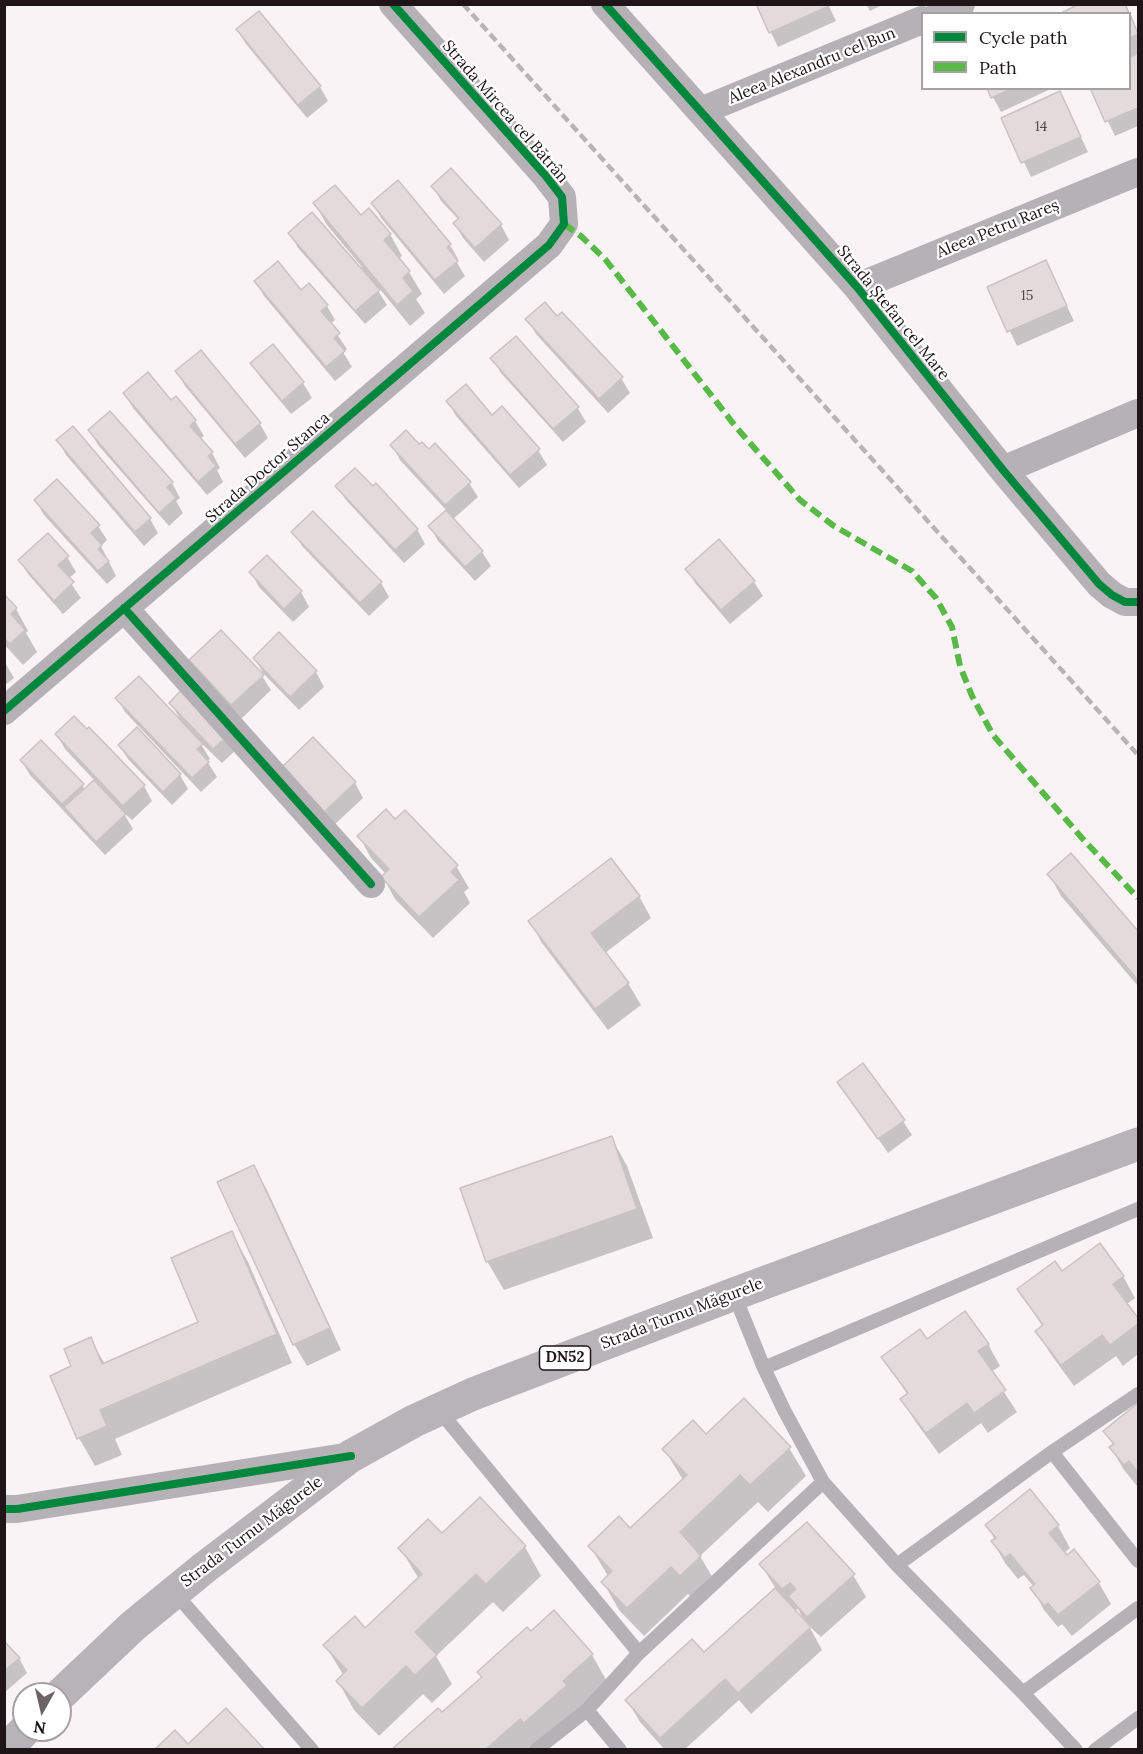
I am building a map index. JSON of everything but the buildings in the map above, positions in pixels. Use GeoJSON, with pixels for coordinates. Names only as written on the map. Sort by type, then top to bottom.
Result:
{"type":"FeatureCollection","features":[{"type":"Feature","properties":{"kind":"main road","name":"Strada Turnu Măgurele"},"geometry":{"type":"LineString","coordinates":[[72,1684],[125,1633],[174,1592],[351,1456],[438,1409],[734,1294],[1138,1144]]}},
{"type":"Feature","properties":{"kind":"street","name":"Strada Mircea cel Bătrân"},"geometry":{"type":"LineString","coordinates":[[393,4],[545,175],[562,198],[564,224],[549,245]]}},
{"type":"Feature","properties":{"kind":"street","name":"Strada Ștefan cel Mare"},"geometry":{"type":"LineString","coordinates":[[605,4],[857,287],[1003,470],[1099,584],[1125,602],[1138,602]]}},
{"type":"Feature","properties":{"kind":"street"},"geometry":{"type":"LineString","coordinates":[[943,12],[961,4]]}},
{"type":"Feature","properties":{"kind":"street","name":"Aleea Alexandru cel Bun"},"geometry":{"type":"LineString","coordinates":[[701,111],[921,20]]}},
{"type":"Feature","properties":{"kind":"street","name":"Aleea Petru Rareș"},"geometry":{"type":"LineString","coordinates":[[857,287],[1138,172]]}},
{"type":"Feature","properties":{"kind":"street","name":"Strada Doctor Stanca"},"geometry":{"type":"LineString","coordinates":[[4,711],[549,245]]}},
{"type":"Feature","properties":{"kind":"street"},"geometry":{"type":"LineString","coordinates":[[1003,470],[1138,412]]}},
{"type":"Feature","properties":{"kind":"street"},"geometry":{"type":"LineString","coordinates":[[124,608],[371,884]]}},
{"type":"Feature","properties":{"kind":"street"},"geometry":{"type":"LineString","coordinates":[[4,1509],[17,1509],[351,1456]]}},
{"type":"Feature","properties":{"kind":"lane"},"geometry":{"type":"LineString","coordinates":[[764,1368],[1138,1209]]}},
{"type":"Feature","properties":{"kind":"lane"},"geometry":{"type":"LineString","coordinates":[[734,1294],[764,1368],[823,1482],[897,1565],[1076,1749]]}},
{"type":"Feature","properties":{"kind":"lane"},"geometry":{"type":"LineString","coordinates":[[897,1565],[1052,1452],[1138,1394]]}},
{"type":"Feature","properties":{"kind":"lane"},"geometry":{"type":"LineString","coordinates":[[438,1409],[639,1653]]}},
{"type":"Feature","properties":{"kind":"lane"},"geometry":{"type":"LineString","coordinates":[[1052,1452],[1138,1561]]}},
{"type":"Feature","properties":{"kind":"lane"},"geometry":{"type":"LineString","coordinates":[[537,1749],[587,1710],[639,1653],[823,1482]]}},
{"type":"Feature","properties":{"kind":"lane"},"geometry":{"type":"LineString","coordinates":[[174,1592],[312,1749]]}},
{"type":"Feature","properties":{"kind":"lane"},"geometry":{"type":"LineString","coordinates":[[1023,1693],[1138,1608]]}},
{"type":"Feature","properties":{"kind":"lane"},"geometry":{"type":"LineString","coordinates":[[587,1710],[620,1749]]}},
{"type":"Feature","properties":{"kind":"lane"},"geometry":{"type":"LineString","coordinates":[[1095,1749],[1138,1718]]}},
{"type":"Feature","properties":{"kind":"railway"},"geometry":{"type":"LineString","coordinates":[[463,4],[1138,755]]}},
{"type":"Feature","properties":{"kind":"marked path"},"geometry":{"type":"LineString","coordinates":[[564,224],[605,259],[736,427],[800,500],[834,526],[912,571],[936,598],[952,627],[960,666],[972,696],[993,735],[1082,838],[1138,898]]}},
{"type":"Feature","properties":{"kind":"cycle path"},"geometry":{"type":"LineString","coordinates":[[4,711],[549,245],[564,224],[562,197],[545,175],[393,4]]}},
{"type":"Feature","properties":{"kind":"cycle path"},"geometry":{"type":"LineString","coordinates":[[605,4],[857,287],[1003,470],[1099,584],[1125,602],[1138,602]]}},
{"type":"Feature","properties":{"kind":"cycle path"},"geometry":{"type":"LineString","coordinates":[[124,608],[371,884]]}},
{"type":"Feature","properties":{"kind":"cycle path"},"geometry":{"type":"LineString","coordinates":[[4,1509],[17,1509],[351,1456]]}}]}
